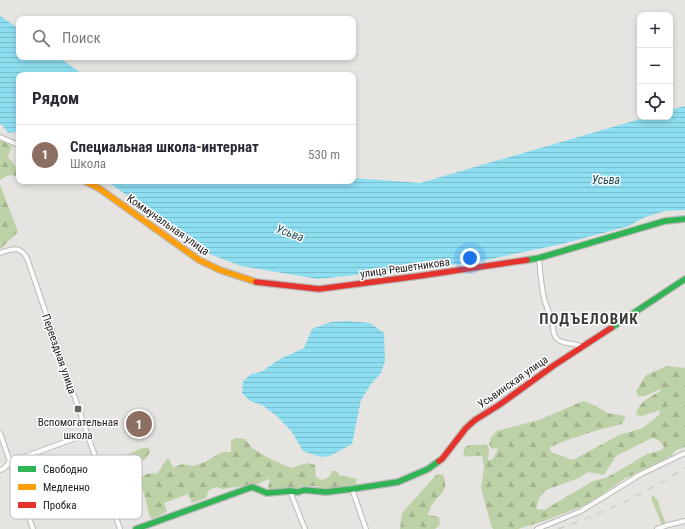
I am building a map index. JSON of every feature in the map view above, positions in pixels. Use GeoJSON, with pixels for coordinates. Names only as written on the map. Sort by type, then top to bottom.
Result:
{"type":"FeatureCollection","features":[{"type":"Feature","properties":{"kind":"street"},"geometry":{"type":"LineString","coordinates":[[0,137],[16,144]]}},
{"type":"Feature","properties":{"kind":"street","name":"Коммунальная улица"},"geometry":{"type":"LineString","coordinates":[[91,184],[100,189],[199,260],[220,270]]}},
{"type":"Feature","properties":{"kind":"street","name":"улица Решетникова"},"geometry":{"type":"LineString","coordinates":[[220,270],[255,282],[319,289],[539,258],[665,221],[685,219]]}},
{"type":"Feature","properties":{"kind":"street","name":"Переездная улица"},"geometry":{"type":"LineString","coordinates":[[0,253],[12,249],[19,250],[24,252],[27,258],[94,455]]}},
{"type":"Feature","properties":{"kind":"street"},"geometry":{"type":"LineString","coordinates":[[539,258],[544,297],[552,323],[553,333],[562,342],[576,344],[582,348]]}},
{"type":"Feature","properties":{"kind":"street","name":"Усьвинская улица"},"geometry":{"type":"LineString","coordinates":[[136,529],[252,487],[267,493],[290,491],[298,492],[304,490],[326,492],[398,482],[428,469],[442,459],[466,428],[475,420],[685,279]]}},
{"type":"Feature","properties":{"kind":"street"},"geometry":{"type":"LineString","coordinates":[[0,433],[10,462],[0,470]]}},
{"type":"Feature","properties":{"kind":"street"},"geometry":{"type":"LineString","coordinates":[[29,455],[86,434]]}},
{"type":"Feature","properties":{"kind":"street"},"geometry":{"type":"LineString","coordinates":[[537,529],[581,511],[641,474],[685,453]]}},
{"type":"Feature","properties":{"kind":"street"},"geometry":{"type":"LineString","coordinates":[[352,489],[366,529]]}},
{"type":"Feature","properties":{"kind":"street"},"geometry":{"type":"LineString","coordinates":[[290,491],[305,529]]}},
{"type":"Feature","properties":{"kind":"street"},"geometry":{"type":"LineString","coordinates":[[30,519],[33,529]]}},
{"type":"Feature","properties":{"kind":"street","name":"Переездная улица"},"geometry":{"type":"LineString","coordinates":[[116,519],[120,529]]}},
{"type":"Feature","properties":{"kind":"street"},"geometry":{"type":"LineString","coordinates":[[657,529],[668,524],[685,521]]}},
{"type":"Feature","properties":{"kind":"green space"},"geometry":{"type":"Polygon","coordinates":[[[0,140],[12,146],[8,157],[16,167],[16,176],[9,176],[0,180],[0,140]]]}},
{"type":"Feature","properties":{"kind":"green space"},"geometry":{"type":"Polygon","coordinates":[[[0,184],[18,232],[0,249],[0,184]]]}},
{"type":"Feature","properties":{"kind":"green space"},"geometry":{"type":"Polygon","coordinates":[[[667,366],[685,368],[685,447],[676,450],[671,456],[624,479],[583,506],[518,529],[493,529],[481,488],[484,468],[482,456],[468,457],[463,455],[465,447],[470,445],[486,444],[489,449],[488,460],[492,460],[498,450],[496,448],[492,449],[489,444],[491,437],[497,431],[539,420],[583,401],[596,406],[607,413],[626,417],[622,424],[585,434],[550,447],[551,452],[573,460],[619,435],[643,428],[659,415],[660,410],[642,416],[636,415],[637,410],[642,403],[661,391],[660,389],[645,396],[638,396],[636,391],[646,375],[667,366]],[[652,438],[616,456],[604,475],[588,472],[579,478],[546,490],[539,498],[536,509],[544,510],[593,481],[608,477],[647,454],[662,450],[664,446],[658,440],[652,438]]]}},
{"type":"Feature","properties":{"kind":"green space"},"geometry":{"type":"Polygon","coordinates":[[[236,438],[245,439],[252,448],[291,468],[307,463],[315,465],[316,477],[322,480],[329,477],[332,471],[337,471],[339,475],[357,479],[355,486],[326,489],[316,486],[302,486],[295,489],[276,488],[270,490],[268,488],[270,480],[268,479],[258,484],[223,489],[216,487],[209,490],[206,498],[192,503],[188,494],[164,503],[167,512],[152,519],[142,489],[142,477],[151,473],[157,474],[168,458],[173,467],[183,464],[194,466],[205,462],[222,452],[231,452],[231,441],[236,438]]]}},
{"type":"Feature","properties":{"kind":"green space"},"geometry":{"type":"Polygon","coordinates":[[[142,448],[149,448],[150,452],[142,461],[142,455],[126,455],[142,448]]]}},
{"type":"Feature","properties":{"kind":"green space"},"geometry":{"type":"Polygon","coordinates":[[[437,474],[443,475],[445,485],[443,492],[431,506],[428,515],[439,517],[440,525],[435,529],[400,529],[402,513],[437,474]]]}},
{"type":"Feature","properties":{"kind":"green space"},"geometry":{"type":"Polygon","coordinates":[[[653,496],[657,499],[665,522],[662,525],[651,498],[653,496]]]}},
{"type":"Feature","properties":{"kind":"water"},"geometry":{"type":"Polygon","coordinates":[[[0,16],[16,27],[16,60],[62,60],[80,72],[16,72],[16,132],[8,133],[0,124],[0,16]]]}},
{"type":"Feature","properties":{"kind":"water","name":"Усьва"},"geometry":{"type":"Polygon","coordinates":[[[685,106],[685,210],[665,211],[643,218],[629,226],[562,244],[476,262],[318,279],[241,266],[202,251],[110,184],[356,184],[356,178],[420,183],[637,120],[673,120],[673,109],[685,106]]]}},
{"type":"Feature","properties":{"kind":"water"},"geometry":{"type":"Polygon","coordinates":[[[348,321],[370,323],[384,333],[385,361],[381,373],[371,384],[361,400],[352,444],[330,456],[320,457],[303,451],[292,432],[279,418],[262,405],[250,401],[242,393],[243,381],[251,374],[261,372],[280,359],[304,348],[312,329],[331,322],[348,321]]]}},
{"type":"Feature","properties":{"kind":"railway"},"geometry":{"type":"LineString","coordinates":[[558,529],[623,502],[655,486],[685,468]]}},
{"type":"Feature","properties":{"kind":"traffic: fast"},"geometry":{"type":"LineString","coordinates":[[527,260],[539,258],[665,221],[685,219]]}},
{"type":"Feature","properties":{"kind":"traffic: fast"},"geometry":{"type":"LineString","coordinates":[[611,328],[685,279]]}},
{"type":"Feature","properties":{"kind":"traffic: fast"},"geometry":{"type":"LineString","coordinates":[[136,529],[252,487],[267,493],[290,491],[298,492],[304,490],[326,492],[352,489],[398,482],[428,469],[439,461]]}},
{"type":"Feature","properties":{"kind":"traffic: slow"},"geometry":{"type":"LineString","coordinates":[[91,184],[100,189],[199,260],[220,270],[256,282]]}},
{"type":"Feature","properties":{"kind":"traffic: jam"},"geometry":{"type":"LineString","coordinates":[[256,282],[319,289],[527,260]]}},
{"type":"Feature","properties":{"kind":"traffic: jam"},"geometry":{"type":"LineString","coordinates":[[439,461],[466,428],[475,420],[611,328]]}},
{"type":"Feature","properties":{"kind":"place","name":"Вспомогательная школа"},"geometry":{"type":"Point","coordinates":[78,409]}},
{"type":"Feature","properties":{"kind":"place","name":"Специальная школа-интернат"},"geometry":{"type":"Point","coordinates":[139,424]}},
{"type":"Feature","properties":{"kind":"district","name":"ПОДЪЕЛОВИК"},"geometry":{"type":"Point","coordinates":[589,319]}}]}
